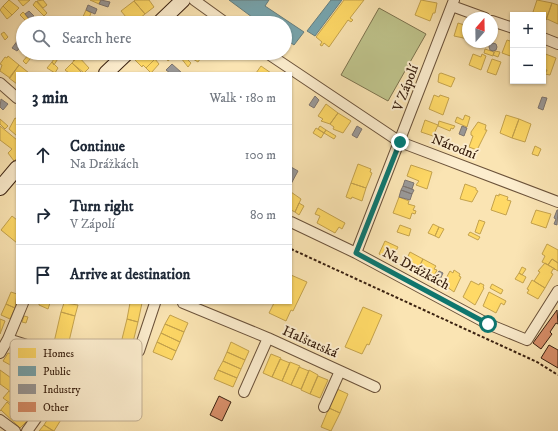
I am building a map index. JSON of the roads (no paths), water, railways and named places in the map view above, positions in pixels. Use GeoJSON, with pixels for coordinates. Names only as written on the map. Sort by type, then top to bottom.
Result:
{"type":"FeatureCollection","features":[{"type":"Feature","properties":{"kind":"street"},"geometry":{"type":"LineString","coordinates":[[166,16],[183,0]]}},
{"type":"Feature","properties":{"kind":"street"},"geometry":{"type":"LineString","coordinates":[[194,0],[216,16]]}},
{"type":"Feature","properties":{"kind":"street"},"geometry":{"type":"LineString","coordinates":[[453,3],[472,12]]}},
{"type":"Feature","properties":{"kind":"street","name":"V Zápolí"},"geometry":{"type":"LineString","coordinates":[[356,253],[453,3]]}},
{"type":"Feature","properties":{"kind":"street"},"geometry":{"type":"LineString","coordinates":[[498,22],[510,27]]}},
{"type":"Feature","properties":{"kind":"street"},"geometry":{"type":"LineString","coordinates":[[546,39],[558,44]]}},
{"type":"Feature","properties":{"kind":"street"},"geometry":{"type":"LineString","coordinates":[[107,72],[120,60]]}},
{"type":"Feature","properties":{"kind":"street","name":"Národní"},"geometry":{"type":"LineString","coordinates":[[276,60],[291,72]]}},
{"type":"Feature","properties":{"kind":"street","name":"Národní"},"geometry":{"type":"LineString","coordinates":[[292,73],[400,142],[558,202]]}},
{"type":"Feature","properties":{"kind":"street"},"geometry":{"type":"LineString","coordinates":[[0,83],[16,97]]}},
{"type":"Feature","properties":{"kind":"street"},"geometry":{"type":"LineString","coordinates":[[0,188],[16,169]]}},
{"type":"Feature","properties":{"kind":"street","name":"Na Drážkách"},"geometry":{"type":"LineString","coordinates":[[292,222],[356,253],[488,324],[527,340],[558,291]]}},
{"type":"Feature","properties":{"kind":"street"},"geometry":{"type":"LineString","coordinates":[[0,353],[8,339],[23,304]]}},
{"type":"Feature","properties":{"kind":"street"},"geometry":{"type":"LineString","coordinates":[[142,342],[155,304]]}},
{"type":"Feature","properties":{"kind":"street","name":"Halštatská"},"geometry":{"type":"LineString","coordinates":[[185,304],[268,338],[375,387]]}},
{"type":"Feature","properties":{"kind":"street","name":"Halštatská"},"geometry":{"type":"LineString","coordinates":[[244,392],[268,338]]}},
{"type":"Feature","properties":{"kind":"street","name":"Halštatská"},"geometry":{"type":"LineString","coordinates":[[324,407],[340,371]]}},
{"type":"Feature","properties":{"kind":"street"},"geometry":{"type":"LineString","coordinates":[[0,420],[14,431]]}},
{"type":"Feature","properties":{"kind":"street"},"geometry":{"type":"LineString","coordinates":[[27,431],[35,421]]}}]}
